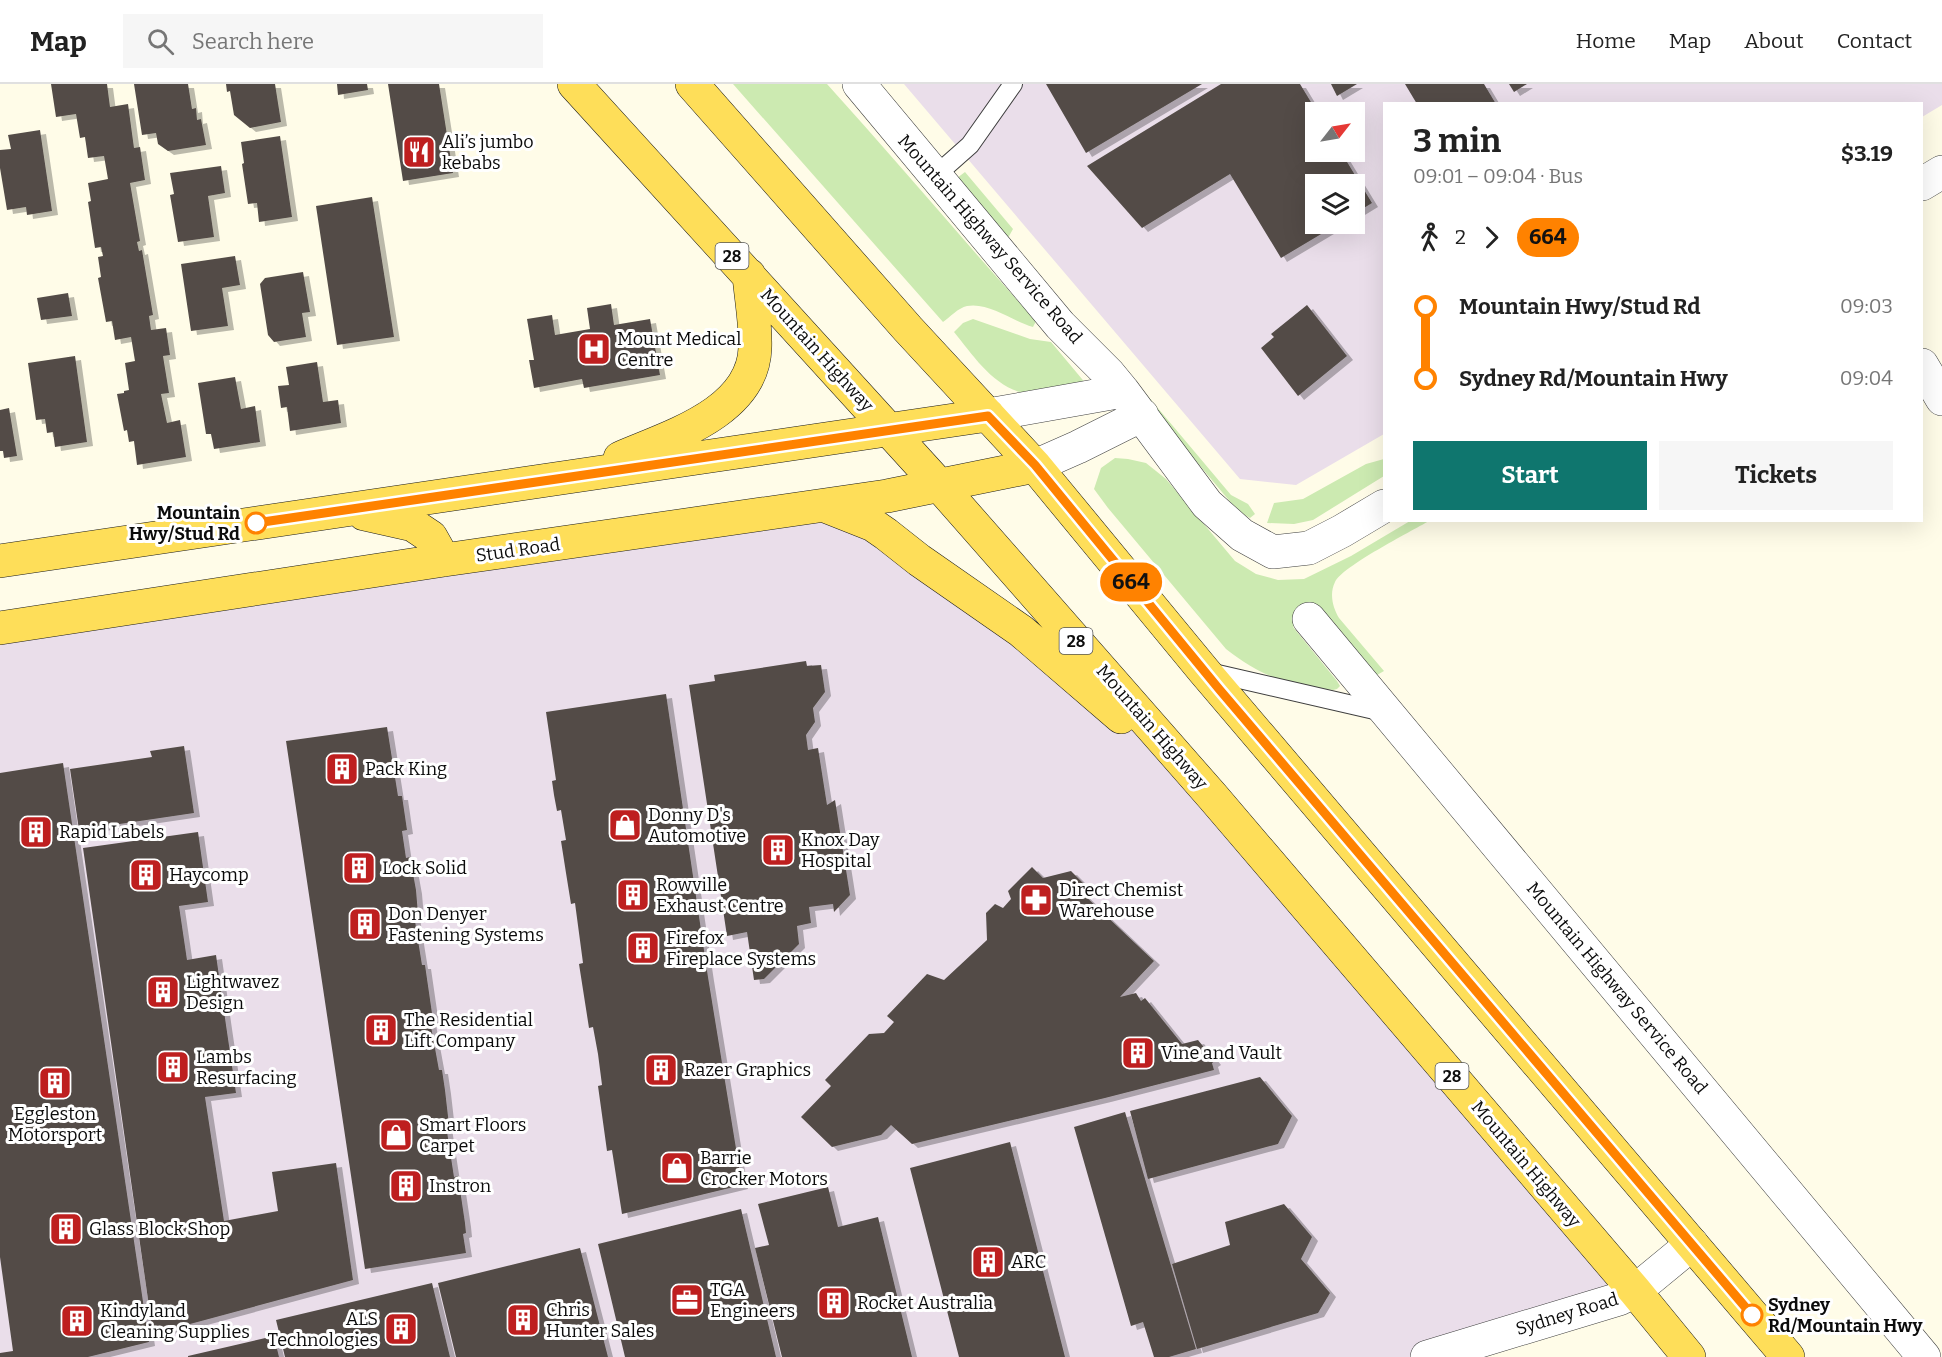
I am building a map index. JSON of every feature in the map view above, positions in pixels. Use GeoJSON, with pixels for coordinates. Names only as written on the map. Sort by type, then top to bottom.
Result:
{"type":"FeatureCollection","features":[{"type":"Feature","properties":{"kind":"main road","name":"Mountain Highway"},"geometry":{"type":"LineString","coordinates":[[574,84],[889,429],[1213,797],[1689,1357]]}},
{"type":"Feature","properties":{"kind":"main road"},"geometry":{"type":"LineString","coordinates":[[692,84],[908,329],[1035,465],[1204,671],[1788,1357]]}},
{"type":"Feature","properties":{"kind":"main road"},"geometry":{"type":"LineString","coordinates":[[582,474],[701,422],[723,408],[732,399],[746,378],[755,350],[749,274]]}},
{"type":"Feature","properties":{"kind":"main road"},"geometry":{"type":"LineString","coordinates":[[0,561],[988,416]]}},
{"type":"Feature","properties":{"kind":"main road","name":"Stud Road"},"geometry":{"type":"LineString","coordinates":[[0,628],[824,505],[940,486],[1035,465]]}},
{"type":"Feature","properties":{"kind":"main road"},"geometry":{"type":"LineString","coordinates":[[824,505],[873,525],[1021,631],[1213,797]]}},
{"type":"Feature","properties":{"kind":"main road"},"geometry":{"type":"LineString","coordinates":[[348,510],[413,525],[431,537],[444,560]]}},
{"type":"Feature","properties":{"kind":"street","name":"Mountain Highway Service Road"},"geometry":{"type":"LineString","coordinates":[[859,84],[1060,325],[1109,374],[1208,504],[1242,535],[1272,552],[1309,548],[1383,507]]}},
{"type":"Feature","properties":{"kind":"street"},"geometry":{"type":"LineString","coordinates":[[1923,183],[1942,172]]}},
{"type":"Feature","properties":{"kind":"street"},"geometry":{"type":"LineString","coordinates":[[1923,368],[1942,399]]}},
{"type":"Feature","properties":{"kind":"street"},"geometry":{"type":"LineString","coordinates":[[988,416],[1133,403]]}},
{"type":"Feature","properties":{"kind":"street"},"geometry":{"type":"LineString","coordinates":[[1035,465],[1078,447],[1133,403]]}},
{"type":"Feature","properties":{"kind":"street","name":"Mountain Highway Service Road"},"geometry":{"type":"LineString","coordinates":[[1310,619],[1924,1357]]}},
{"type":"Feature","properties":{"kind":"street","name":"Sydney Road"},"geometry":{"type":"LineString","coordinates":[[1427,1357],[1619,1299],[1635,1291],[1692,1244]]}},
{"type":"Feature","properties":{"kind":"lane"},"geometry":{"type":"LineString","coordinates":[[935,176],[970,145],[1013,84]]}},
{"type":"Feature","properties":{"kind":"lane"},"geometry":{"type":"LineString","coordinates":[[1204,671],[1387,713]]}},
{"type":"Feature","properties":{"kind":"shaded area"},"geometry":{"type":"Polygon","coordinates":[[[904,84],[1942,84],[1942,105],[1923,116],[1923,102],[1383,102],[1383,435],[1296,485],[1240,479],[904,84]]]}},
{"type":"Feature","properties":{"kind":"shaded area"},"geometry":{"type":"Polygon","coordinates":[[[824,505],[961,588],[1213,797],[1635,1291],[1427,1357],[0,1357],[0,628],[824,505]]]}},
{"type":"Feature","properties":{"kind":"green space"},"geometry":{"type":"Polygon","coordinates":[[[733,84],[827,84],[1036,321],[1033,327],[992,309],[975,306],[960,309],[943,322],[733,84]]]}},
{"type":"Feature","properties":{"kind":"green space"},"geometry":{"type":"Polygon","coordinates":[[[965,172],[1013,229],[1008,238],[957,178],[965,172]]]}},
{"type":"Feature","properties":{"kind":"green space"},"geometry":{"type":"Polygon","coordinates":[[[973,319],[1030,339],[1051,342],[1087,385],[1042,395],[1011,389],[999,382],[980,364],[954,332],[963,323],[973,319]]]}},
{"type":"Feature","properties":{"kind":"green space"},"geometry":{"type":"Polygon","coordinates":[[[1114,356],[1231,495],[1248,504],[1255,514],[1250,518],[1238,511],[1110,359],[1114,356]]]}},
{"type":"Feature","properties":{"kind":"green space"},"geometry":{"type":"Polygon","coordinates":[[[1115,458],[1146,463],[1166,479],[1235,561],[1256,574],[1278,580],[1304,579],[1351,556],[1408,522],[1427,522],[1350,567],[1333,587],[1332,601],[1339,618],[1384,671],[1377,675],[1372,672],[1316,607],[1293,627],[1337,681],[1340,686],[1337,689],[1289,682],[1264,673],[1239,659],[1226,649],[1094,489],[1101,468],[1115,458]]]}},
{"type":"Feature","properties":{"kind":"green space"},"geometry":{"type":"Polygon","coordinates":[[[1383,459],[1383,477],[1313,520],[1294,524],[1267,523],[1274,503],[1303,499],[1366,464],[1383,459]]]}},
{"type":"Feature","properties":{"kind":"building"},"geometry":{"type":"Polygon","coordinates":[[[51,84],[107,84],[110,107],[128,104],[134,148],[140,147],[145,180],[130,183],[140,241],[137,242],[139,251],[142,250],[153,315],[149,316],[151,330],[166,328],[170,355],[163,356],[169,393],[161,394],[167,423],[180,420],[186,457],[137,465],[134,441],[129,442],[127,430],[124,431],[117,394],[129,390],[125,363],[135,361],[131,337],[115,340],[112,321],[106,322],[98,278],[101,277],[98,257],[103,256],[101,247],[95,248],[88,202],[91,201],[88,183],[108,179],[104,156],[88,158],[85,137],[80,138],[76,114],[56,117],[51,84]]]}},
{"type":"Feature","properties":{"kind":"building"},"geometry":{"type":"Polygon","coordinates":[[[134,84],[188,84],[192,109],[196,108],[197,120],[201,119],[206,145],[168,151],[158,144],[156,133],[142,135],[134,84]]]}},
{"type":"Feature","properties":{"kind":"building"},"geometry":{"type":"Polygon","coordinates":[[[226,84],[275,84],[281,122],[250,128],[234,115],[230,91],[227,92],[226,84]]]}},
{"type":"Feature","properties":{"kind":"building"},"geometry":{"type":"Polygon","coordinates":[[[337,84],[367,84],[368,90],[338,95],[337,84]]]}},
{"type":"Feature","properties":{"kind":"building"},"geometry":{"type":"Polygon","coordinates":[[[388,84],[439,84],[453,173],[403,181],[388,84]]]}},
{"type":"Feature","properties":{"kind":"building"},"geometry":{"type":"Polygon","coordinates":[[[1046,84],[1202,84],[1086,153],[1046,84]]]}},
{"type":"Feature","properties":{"kind":"building"},"geometry":{"type":"Polygon","coordinates":[[[1221,84],[1300,84],[1311,102],[1305,102],[1305,162],[1347,162],[1354,174],[1305,174],[1305,234],[1321,234],[1281,258],[1230,174],[1142,228],[1087,166],[1221,84]]]}},
{"type":"Feature","properties":{"kind":"building"},"geometry":{"type":"Polygon","coordinates":[[[1331,84],[1357,84],[1337,96],[1331,84]]]}},
{"type":"Feature","properties":{"kind":"building"},"geometry":{"type":"Polygon","coordinates":[[[1405,84],[1484,84],[1495,102],[1416,102],[1405,84]]]}},
{"type":"Feature","properties":{"kind":"building"},"geometry":{"type":"Polygon","coordinates":[[[1509,84],[1527,84],[1514,92],[1509,84]]]}},
{"type":"Feature","properties":{"kind":"building"},"geometry":{"type":"Polygon","coordinates":[[[40,130],[52,211],[27,215],[26,207],[7,210],[0,168],[0,150],[11,149],[8,135],[40,130]]]}},
{"type":"Feature","properties":{"kind":"building"},"geometry":{"type":"Polygon","coordinates":[[[280,136],[292,217],[259,222],[257,203],[248,204],[241,142],[280,136]]]}},
{"type":"Feature","properties":{"kind":"building"},"geometry":{"type":"Polygon","coordinates":[[[221,166],[225,193],[208,196],[214,237],[178,242],[170,195],[174,194],[170,173],[221,166]]]}},
{"type":"Feature","properties":{"kind":"building"},"geometry":{"type":"Polygon","coordinates":[[[1365,191],[1372,203],[1365,207],[1365,191]]]}},
{"type":"Feature","properties":{"kind":"building"},"geometry":{"type":"Polygon","coordinates":[[[372,197],[394,337],[337,345],[316,206],[372,197]]]}},
{"type":"Feature","properties":{"kind":"building"},"geometry":{"type":"Polygon","coordinates":[[[235,256],[240,285],[222,288],[228,326],[191,331],[181,264],[235,256]]]}},
{"type":"Feature","properties":{"kind":"building"},"geometry":{"type":"Polygon","coordinates":[[[303,272],[310,312],[302,313],[306,337],[274,342],[268,335],[260,284],[265,278],[303,272]]]}},
{"type":"Feature","properties":{"kind":"building"},"geometry":{"type":"Polygon","coordinates":[[[68,293],[72,316],[41,320],[37,298],[68,293]]]}},
{"type":"Feature","properties":{"kind":"building","name":"Mount Medical Centre"},"geometry":{"type":"Polygon","coordinates":[[[611,304],[614,325],[650,319],[660,375],[584,388],[582,379],[534,388],[529,360],[534,360],[527,319],[552,315],[555,335],[590,329],[587,308],[611,304]]]}},
{"type":"Feature","properties":{"kind":"building"},"geometry":{"type":"Polygon","coordinates":[[[1307,305],[1347,356],[1298,396],[1261,348],[1274,337],[1271,334],[1307,305]]]}},
{"type":"Feature","properties":{"kind":"building"},"geometry":{"type":"Polygon","coordinates":[[[75,356],[87,442],[55,447],[53,432],[47,433],[45,419],[36,420],[28,363],[75,356]]]}},
{"type":"Feature","properties":{"kind":"building"},"geometry":{"type":"Polygon","coordinates":[[[317,362],[323,402],[338,400],[341,423],[290,431],[287,407],[281,408],[278,386],[289,385],[286,367],[317,362]]]}},
{"type":"Feature","properties":{"kind":"building"},"geometry":{"type":"Polygon","coordinates":[[[235,377],[241,409],[255,406],[260,442],[214,449],[211,434],[206,434],[198,383],[235,377]]]}},
{"type":"Feature","properties":{"kind":"building"},"geometry":{"type":"Polygon","coordinates":[[[9,408],[17,456],[4,458],[3,451],[0,451],[0,410],[9,408]]]}},
{"type":"Feature","properties":{"kind":"building","name":"Knox Day Hospital"},"geometry":{"type":"Polygon","coordinates":[[[806,661],[807,666],[821,665],[825,692],[813,708],[815,722],[806,735],[808,750],[818,748],[827,805],[835,800],[850,895],[834,912],[833,904],[809,907],[811,923],[797,926],[799,944],[764,979],[754,980],[747,932],[727,936],[689,685],[715,681],[714,675],[806,661]]]}},
{"type":"Feature","properties":{"kind":"building"},"geometry":{"type":"Polygon","coordinates":[[[666,694],[742,1185],[622,1214],[612,1150],[607,1151],[598,1086],[602,1085],[598,1054],[593,1027],[589,1028],[579,964],[583,963],[575,903],[571,904],[561,841],[566,840],[561,810],[557,811],[554,795],[552,781],[556,780],[546,712],[666,694]]]}},
{"type":"Feature","properties":{"kind":"building"},"geometry":{"type":"Polygon","coordinates":[[[387,727],[398,796],[402,796],[407,830],[402,831],[406,858],[410,857],[416,890],[418,914],[414,914],[422,965],[425,965],[433,1020],[430,1021],[439,1070],[442,1070],[449,1125],[446,1125],[454,1177],[458,1176],[465,1223],[466,1233],[463,1234],[466,1253],[365,1269],[286,741],[387,727]]]}},
{"type":"Feature","properties":{"kind":"building","name":"Haycomp"},"geometry":{"type":"Polygon","coordinates":[[[184,746],[194,813],[79,830],[70,769],[152,757],[150,751],[184,746]]]}},
{"type":"Feature","properties":{"kind":"building"},"geometry":{"type":"Polygon","coordinates":[[[63,763],[149,1342],[88,1357],[0,1357],[0,1353],[13,1351],[0,1257],[0,773],[63,763]]]}},
{"type":"Feature","properties":{"kind":"building"},"geometry":{"type":"Polygon","coordinates":[[[198,832],[208,902],[179,906],[187,960],[216,955],[236,1093],[205,1097],[224,1221],[278,1211],[272,1172],[336,1163],[353,1280],[153,1334],[83,848],[198,832]]]}},
{"type":"Feature","properties":{"kind":"building"},"geometry":{"type":"Polygon","coordinates":[[[1032,867],[1043,878],[1071,871],[1086,886],[1081,892],[1154,961],[1120,997],[1136,993],[1141,1001],[1145,998],[1182,1044],[1198,1040],[1215,1061],[1212,1063],[1214,1070],[912,1144],[891,1125],[881,1135],[832,1147],[801,1117],[831,1086],[825,1080],[869,1034],[884,1033],[894,1022],[887,1016],[927,974],[944,980],[987,940],[986,913],[995,904],[1003,908],[1011,899],[1008,891],[1032,867]]]}},
{"type":"Feature","properties":{"kind":"building"},"geometry":{"type":"Polygon","coordinates":[[[1260,1077],[1292,1116],[1278,1144],[1148,1179],[1130,1111],[1260,1077]]]}},
{"type":"Feature","properties":{"kind":"building"},"geometry":{"type":"Polygon","coordinates":[[[1125,1112],[1196,1349],[1169,1357],[1154,1357],[1143,1322],[1131,1326],[1074,1127],[1125,1112]]]}},
{"type":"Feature","properties":{"kind":"building","name":"ARC"},"geometry":{"type":"Polygon","coordinates":[[[1010,1142],[1065,1357],[959,1357],[910,1168],[1010,1142]]]}},
{"type":"Feature","properties":{"kind":"building","name":"Rocket Australia"},"geometry":{"type":"Polygon","coordinates":[[[828,1187],[838,1227],[878,1217],[912,1357],[782,1357],[755,1248],[769,1245],[758,1204],[828,1187]]]}},
{"type":"Feature","properties":{"kind":"building"},"geometry":{"type":"Polygon","coordinates":[[[1284,1204],[1312,1237],[1301,1259],[1330,1293],[1318,1313],[1197,1349],[1172,1264],[1230,1245],[1225,1222],[1284,1204]]]}},
{"type":"Feature","properties":{"kind":"building","name":"TGA Engineers"},"geometry":{"type":"Polygon","coordinates":[[[741,1209],[776,1357],[625,1357],[598,1244],[741,1209]]]}},
{"type":"Feature","properties":{"kind":"building","name":"Chris Hunter Sales"},"geometry":{"type":"Polygon","coordinates":[[[580,1248],[608,1357],[456,1357],[438,1283],[580,1248]]]}},
{"type":"Feature","properties":{"kind":"building"},"geometry":{"type":"Polygon","coordinates":[[[432,1283],[450,1357],[285,1357],[276,1320],[432,1283]]]}},
{"type":"Feature","properties":{"kind":"building"},"geometry":{"type":"Polygon","coordinates":[[[274,1336],[279,1357],[188,1357],[188,1356],[274,1336]]]}},
{"type":"Feature","properties":{"kind":"bus line","name":"664"},"geometry":{"type":"LineString","coordinates":[[256,523],[988,416],[1035,465],[1219,689],[1752,1315]]}},
{"type":"Feature","properties":{"kind":"place","name":"Ali’s jumbo kebabs"},"geometry":{"type":"Point","coordinates":[419,152]}},
{"type":"Feature","properties":{"kind":"place","name":"Mount Medical Centre"},"geometry":{"type":"Point","coordinates":[594,349]}},
{"type":"Feature","properties":{"kind":"place","name":"Mountain Hwy/Stud Rd"},"geometry":{"type":"Point","coordinates":[256,523]}},
{"type":"Feature","properties":{"kind":"place","name":"Pack King"},"geometry":{"type":"Point","coordinates":[342,769]}},
{"type":"Feature","properties":{"kind":"place","name":"Donny D's Automotive"},"geometry":{"type":"Point","coordinates":[625,825]}},
{"type":"Feature","properties":{"kind":"place","name":"Rapid Labels"},"geometry":{"type":"Point","coordinates":[36,832]}},
{"type":"Feature","properties":{"kind":"place","name":"Knox Day Hospital"},"geometry":{"type":"Point","coordinates":[778,850]}},
{"type":"Feature","properties":{"kind":"place","name":"Lock Solid"},"geometry":{"type":"Point","coordinates":[359,868]}},
{"type":"Feature","properties":{"kind":"place","name":"Haycomp"},"geometry":{"type":"Point","coordinates":[146,875]}},
{"type":"Feature","properties":{"kind":"place","name":"Rowville Exhaust Centre"},"geometry":{"type":"Point","coordinates":[633,895]}},
{"type":"Feature","properties":{"kind":"place","name":"Direct Chemist Warehouse"},"geometry":{"type":"Point","coordinates":[1036,900]}},
{"type":"Feature","properties":{"kind":"place","name":"Don Denyer Fastening Systems"},"geometry":{"type":"Point","coordinates":[365,924]}},
{"type":"Feature","properties":{"kind":"place","name":"Firefox Fireplace Systems"},"geometry":{"type":"Point","coordinates":[643,948]}},
{"type":"Feature","properties":{"kind":"place","name":"Lightwavez Design"},"geometry":{"type":"Point","coordinates":[163,992]}},
{"type":"Feature","properties":{"kind":"place","name":"The Residential Lift Company"},"geometry":{"type":"Point","coordinates":[381,1030]}},
{"type":"Feature","properties":{"kind":"place","name":"Vine and Vault"},"geometry":{"type":"Point","coordinates":[1138,1053]}},
{"type":"Feature","properties":{"kind":"place","name":"Lambs Resurfacing"},"geometry":{"type":"Point","coordinates":[173,1067]}},
{"type":"Feature","properties":{"kind":"place","name":"Razer Graphics"},"geometry":{"type":"Point","coordinates":[661,1070]}},
{"type":"Feature","properties":{"kind":"place","name":"Eggleston Motorsport"},"geometry":{"type":"Point","coordinates":[55,1083]}},
{"type":"Feature","properties":{"kind":"place","name":"Smart Floors Carpet"},"geometry":{"type":"Point","coordinates":[396,1135]}},
{"type":"Feature","properties":{"kind":"place","name":"Barrie Crocker Motors"},"geometry":{"type":"Point","coordinates":[677,1168]}},
{"type":"Feature","properties":{"kind":"place","name":"Instron"},"geometry":{"type":"Point","coordinates":[406,1186]}},
{"type":"Feature","properties":{"kind":"place","name":"Glass Block Shop"},"geometry":{"type":"Point","coordinates":[66,1229]}},
{"type":"Feature","properties":{"kind":"place","name":"ARC"},"geometry":{"type":"Point","coordinates":[988,1262]}},
{"type":"Feature","properties":{"kind":"place","name":"TGA Engineers"},"geometry":{"type":"Point","coordinates":[687,1300]}},
{"type":"Feature","properties":{"kind":"place","name":"Rocket Australia"},"geometry":{"type":"Point","coordinates":[834,1303]}},
{"type":"Feature","properties":{"kind":"place","name":"Sydney Rd/Mountain Hwy"},"geometry":{"type":"Point","coordinates":[1752,1315]}},
{"type":"Feature","properties":{"kind":"place","name":"Chris Hunter Sales"},"geometry":{"type":"Point","coordinates":[523,1320]}},
{"type":"Feature","properties":{"kind":"place","name":"Kindyland Cleaning Supplies"},"geometry":{"type":"Point","coordinates":[77,1321]}},
{"type":"Feature","properties":{"kind":"place","name":"ALS Technologies"},"geometry":{"type":"Point","coordinates":[401,1329]}}]}
